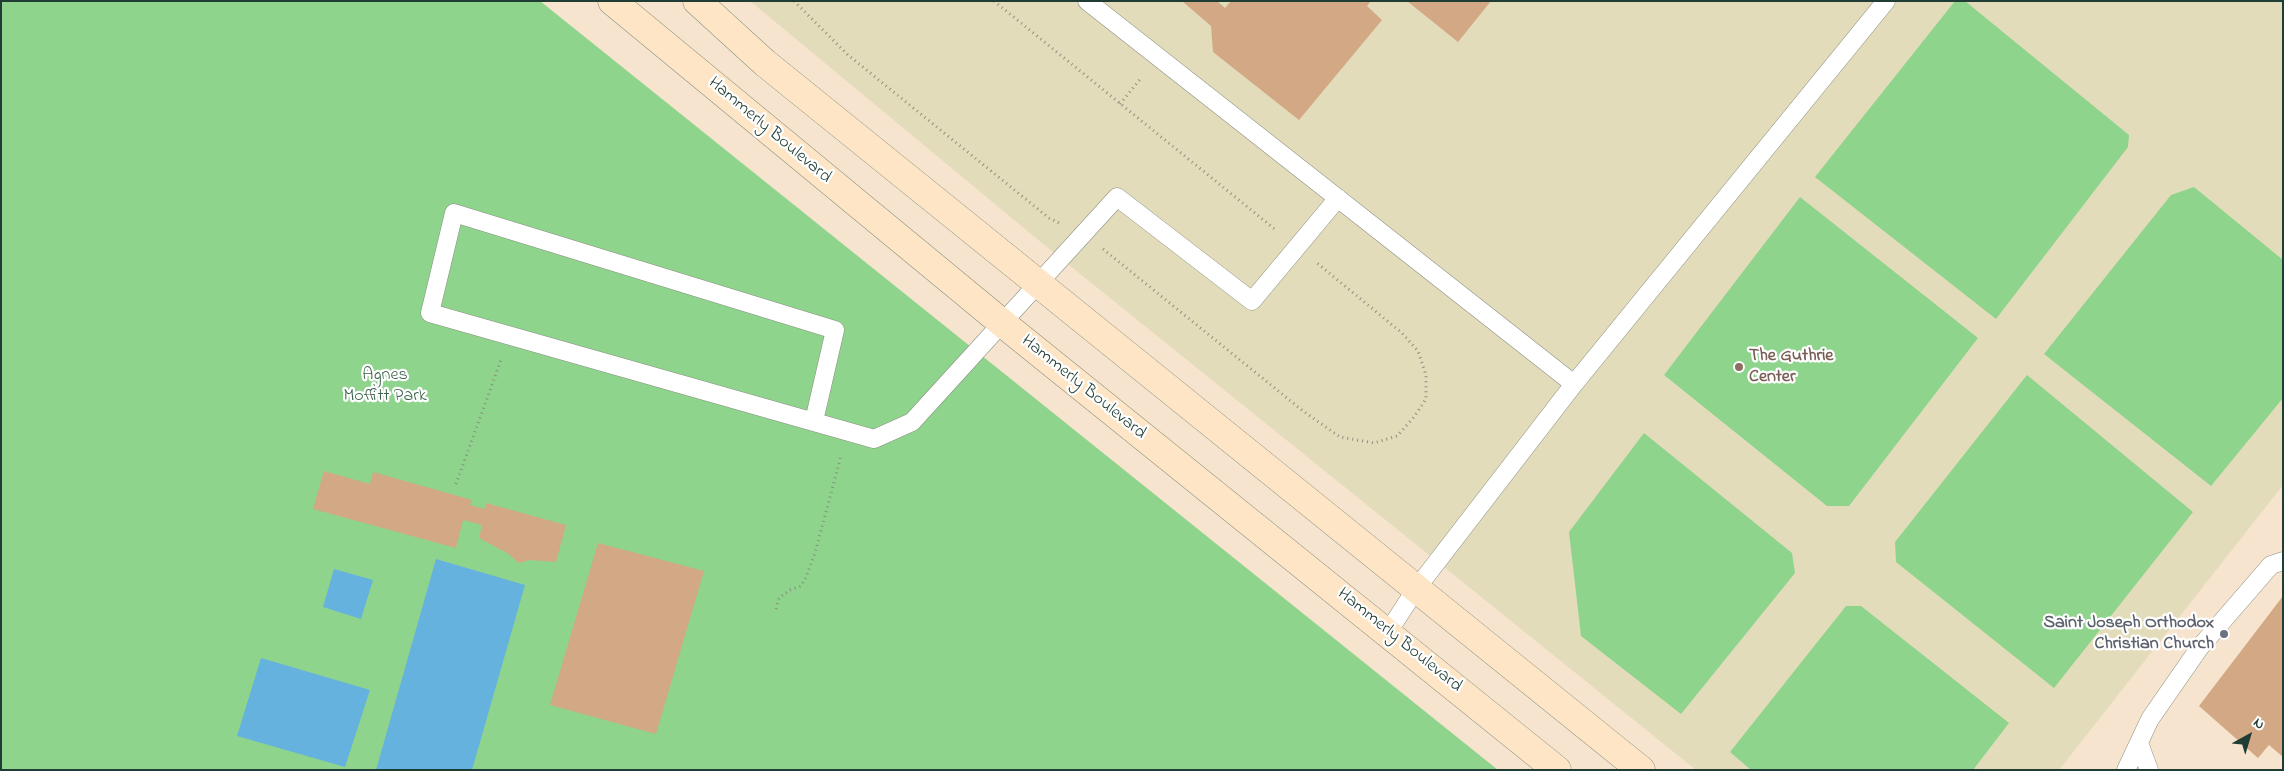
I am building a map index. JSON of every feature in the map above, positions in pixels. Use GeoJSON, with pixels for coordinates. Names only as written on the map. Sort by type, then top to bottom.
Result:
{"type":"FeatureCollection","features":[{"type":"Feature","properties":{"kind":"main road"},"geometry":{"type":"LineString","coordinates":[[697,1],[765,63],[1641,770]]}},
{"type":"Feature","properties":{"kind":"main road","name":"Hammerly Boulevard"},"geometry":{"type":"LineString","coordinates":[[617,3],[1001,322],[1557,770]]}},
{"type":"Feature","properties":{"kind":"lane"},"geometry":{"type":"LineString","coordinates":[[1087,1],[1574,384]]}},
{"type":"Feature","properties":{"kind":"lane"},"geometry":{"type":"LineString","coordinates":[[1388,632],[1416,589],[1574,384],[1886,1]]}},
{"type":"Feature","properties":{"kind":"lane"},"geometry":{"type":"LineString","coordinates":[[814,421],[835,330],[454,213],[430,313],[874,439],[912,422],[1001,322],[1117,197],[1252,301],[1338,198]]}},
{"type":"Feature","properties":{"kind":"lane"},"geometry":{"type":"LineString","coordinates":[[2126,770],[2150,719],[2200,647],[2271,565],[2283,561]]}},
{"type":"Feature","properties":{"kind":"lane"},"geometry":{"type":"LineString","coordinates":[[2139,743],[2149,770]]}},
{"type":"Feature","properties":{"kind":"path"},"geometry":{"type":"LineString","coordinates":[[1120,104],[1159,58]]}},
{"type":"Feature","properties":{"kind":"path"},"geometry":{"type":"LineString","coordinates":[[456,484],[510,335]]}},
{"type":"Feature","properties":{"kind":"path"},"geometry":{"type":"LineString","coordinates":[[776,609],[779,598],[790,590],[801,586],[806,577],[829,502],[847,431]]}},
{"type":"Feature","properties":{"kind":"shaded area","name":"The Guthrie Center"},"geometry":{"type":"Polygon","coordinates":[[[750,1],[2283,1],[2283,485],[2059,770],[1696,770],[1048,248],[750,1]]]}},
{"type":"Feature","properties":{"kind":"green space","name":"Agnes Moffitt Park"},"geometry":{"type":"Polygon","coordinates":[[[1,1],[540,1],[1498,770],[1,770],[1,1]]]}},
{"type":"Feature","properties":{"kind":"green space"},"geometry":{"type":"Polygon","coordinates":[[[1955,1],[1965,1],[2129,135],[2128,147],[1996,319],[1815,177],[1955,1]]]}},
{"type":"Feature","properties":{"kind":"green space"},"geometry":{"type":"Polygon","coordinates":[[[2194,187],[2283,260],[2283,398],[2211,486],[2044,354],[2171,195],[2194,187]]]}},
{"type":"Feature","properties":{"kind":"green space"},"geometry":{"type":"Polygon","coordinates":[[[1800,197],[1978,338],[1849,506],[1827,506],[1664,375],[1800,197]]]}},
{"type":"Feature","properties":{"kind":"green space"},"geometry":{"type":"Polygon","coordinates":[[[2027,375],[2193,512],[2054,688],[1896,562],[1895,542],[2027,375]]]}},
{"type":"Feature","properties":{"kind":"green space"},"geometry":{"type":"Polygon","coordinates":[[[1644,433],[1792,553],[1795,573],[1681,714],[1581,636],[1569,532],[1644,433]]]}},
{"type":"Feature","properties":{"kind":"green space"},"geometry":{"type":"Polygon","coordinates":[[[1846,606],[1861,606],[2009,723],[1973,770],[1751,770],[1730,752],[1846,606]]]}},
{"type":"Feature","properties":{"kind":"water"},"geometry":{"type":"Polygon","coordinates":[[[436,559],[525,585],[472,770],[376,770],[436,559]]]}},
{"type":"Feature","properties":{"kind":"water"},"geometry":{"type":"Polygon","coordinates":[[[334,569],[373,580],[361,619],[323,607],[334,569]]]}},
{"type":"Feature","properties":{"kind":"water"},"geometry":{"type":"Polygon","coordinates":[[[261,658],[370,690],[345,767],[237,736],[261,658]]]}},
{"type":"Feature","properties":{"kind":"building"},"geometry":{"type":"Polygon","coordinates":[[[1182,1],[1217,1],[1225,8],[1231,1],[1371,1],[1367,6],[1382,20],[1299,120],[1213,52],[1211,26],[1182,1]]]}},
{"type":"Feature","properties":{"kind":"building"},"geometry":{"type":"Polygon","coordinates":[[[1407,1],[1491,1],[1458,42],[1407,1]]]}},
{"type":"Feature","properties":{"kind":"building"},"geometry":{"type":"Polygon","coordinates":[[[324,471],[370,484],[373,472],[472,500],[470,505],[485,509],[486,503],[566,525],[556,562],[530,560],[519,563],[507,553],[479,538],[482,525],[463,520],[456,548],[313,509],[324,471]]]}},
{"type":"Feature","properties":{"kind":"building"},"geometry":{"type":"Polygon","coordinates":[[[598,543],[704,571],[656,734],[550,705],[598,543]]]}},
{"type":"Feature","properties":{"kind":"building"},"geometry":{"type":"Polygon","coordinates":[[[2283,596],[2283,757],[2269,745],[2258,758],[2199,706],[2283,596]]]}},
{"type":"Feature","properties":{"kind":"place","name":"The Guthrie Center"},"geometry":{"type":"Point","coordinates":[1739,367]}},
{"type":"Feature","properties":{"kind":"place","name":"Saint Joseph Orthodox Christian Church"},"geometry":{"type":"Point","coordinates":[2224,634]}}]}
